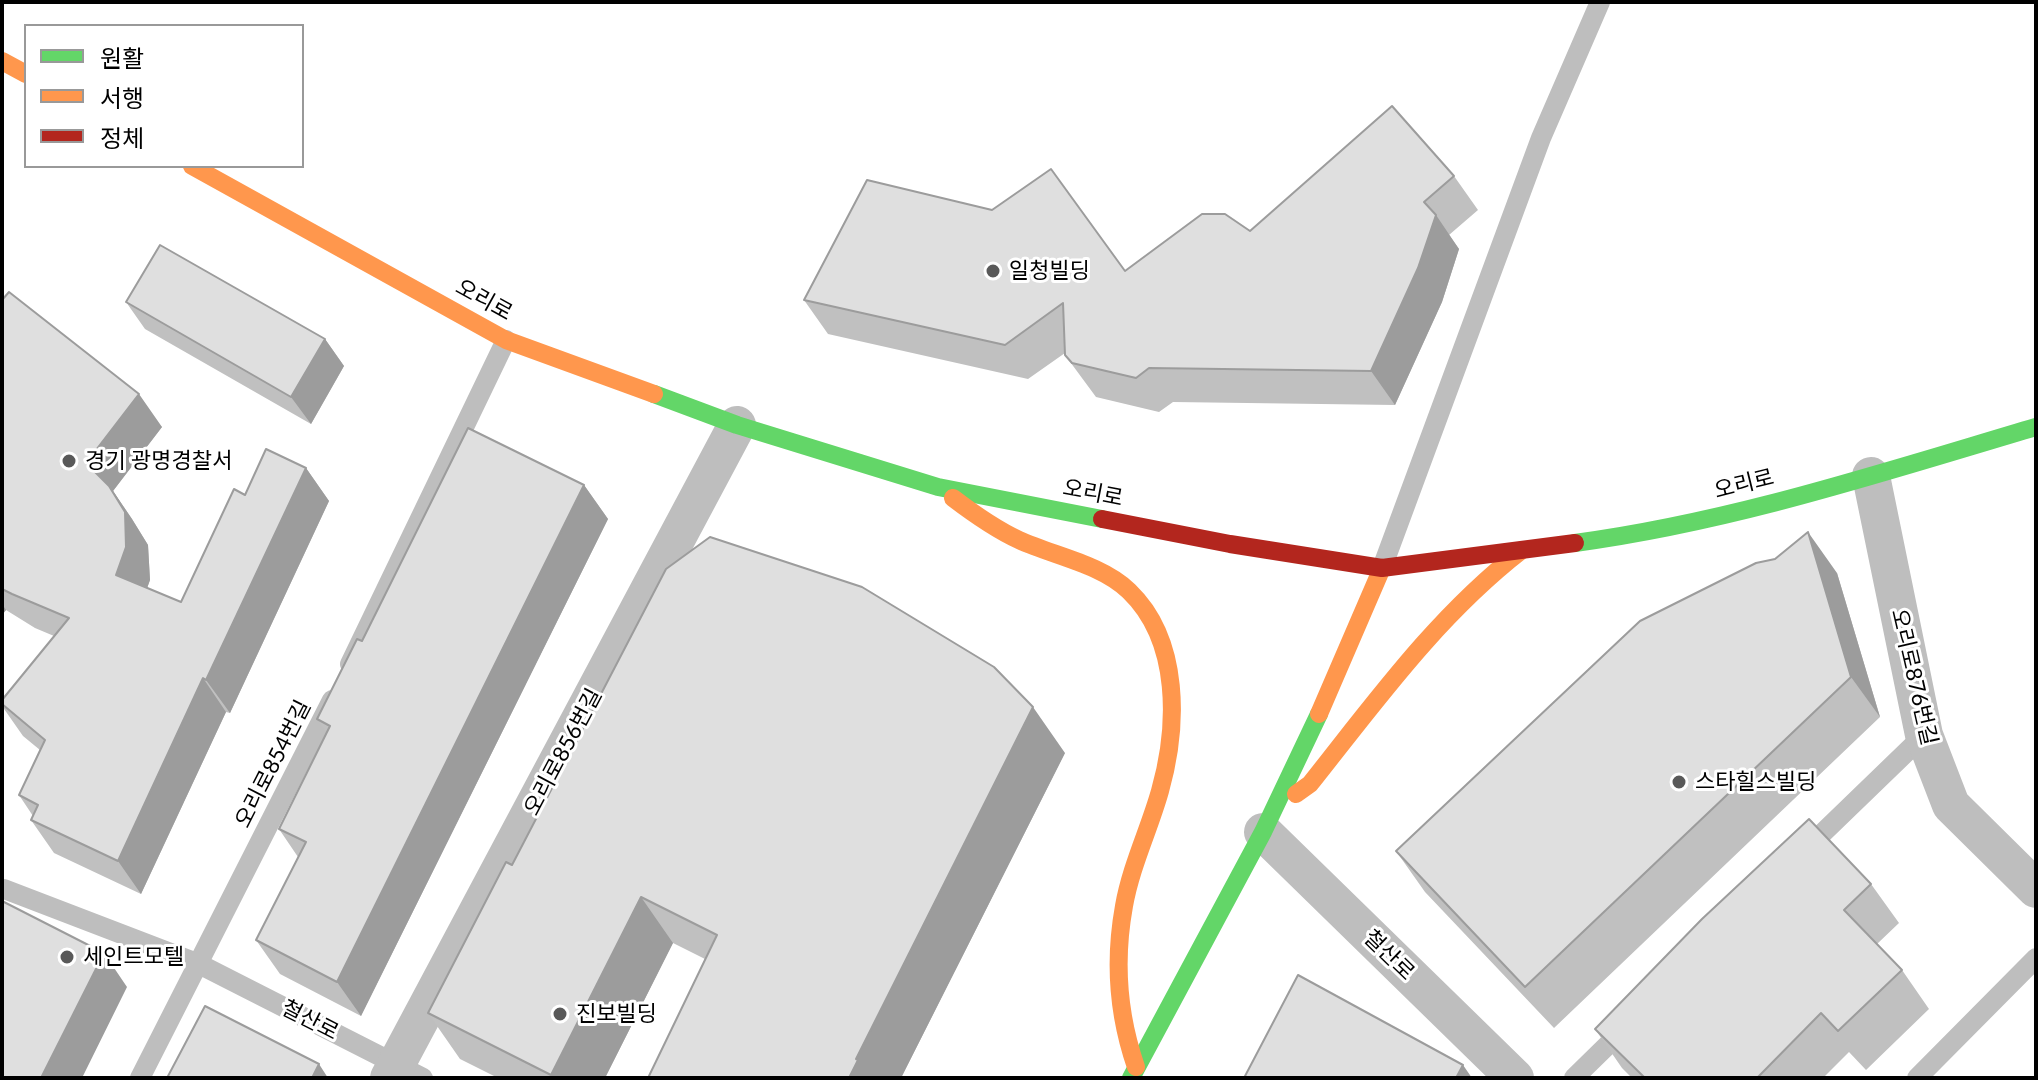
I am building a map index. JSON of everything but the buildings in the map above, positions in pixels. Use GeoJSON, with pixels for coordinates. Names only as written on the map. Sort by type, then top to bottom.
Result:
{"type":"FeatureCollection","features":[{"type":"Feature","properties":{"kind":"main road"},"geometry":{"type":"LineString","coordinates":[[2,61],[22,85]]}},
{"type":"Feature","properties":{"kind":"main road","name":"오리로"},"geometry":{"type":"LineString","coordinates":[[196,168],[506,340],[737,425],[938,487],[1230,544],[1382,568],[1642,534],[1871,476],[2036,427]]}},
{"type":"Feature","properties":{"kind":"main road"},"geometry":{"type":"LineString","coordinates":[[938,487],[982,520],[1019,540],[1084,566],[1125,588],[1146,610],[1160,641],[1171,687],[1172,721],[1161,787],[1124,905],[1119,958],[1122,1024],[1133,1073]]}},
{"type":"Feature","properties":{"kind":"main road"},"geometry":{"type":"LineString","coordinates":[[1267,822],[1310,784],[1389,683],[1467,594],[1522,550]]}},
{"type":"Feature","properties":{"kind":"main road"},"geometry":{"type":"LineString","coordinates":[[1133,1073],[1267,822],[1323,706],[1382,568]]}},
{"type":"Feature","properties":{"kind":"street","name":"오리로856번길"},"geometry":{"type":"LineString","coordinates":[[403,1073],[737,425]]}},
{"type":"Feature","properties":{"kind":"street","name":"오리로876번길"},"geometry":{"type":"LineString","coordinates":[[1871,476],[1924,735],[1951,805],[2036,889]]}},
{"type":"Feature","properties":{"kind":"street","name":"철산로"},"geometry":{"type":"LineString","coordinates":[[1267,822],[1515,1078]]}},
{"type":"Feature","properties":{"kind":"lane"},"geometry":{"type":"LineString","coordinates":[[1382,568],[1541,138],[1600,2]]}},
{"type":"Feature","properties":{"kind":"lane","name":"오리로854번길"},"geometry":{"type":"LineString","coordinates":[[140,1078],[310,747],[506,340]]}},
{"type":"Feature","properties":{"kind":"lane"},"geometry":{"type":"LineString","coordinates":[[1791,863],[1924,735]]}},
{"type":"Feature","properties":{"kind":"lane","name":"철산로"},"geometry":{"type":"LineString","coordinates":[[4,889],[197,963],[403,1073]]}},
{"type":"Feature","properties":{"kind":"lane"},"geometry":{"type":"LineString","coordinates":[[1917,1078],[2036,958]]}},
{"type":"Feature","properties":{"kind":"lane"},"geometry":{"type":"LineString","coordinates":[[1574,1078],[1635,1017]]}},
{"type":"Feature","properties":{"kind":"traffic: fast"},"geometry":{"type":"LineString","coordinates":[[654,394],[737,425],[938,487],[1102,519]]}},
{"type":"Feature","properties":{"kind":"traffic: fast"},"geometry":{"type":"LineString","coordinates":[[1575,543],[1634,534],[1750,509],[2036,427]]}},
{"type":"Feature","properties":{"kind":"traffic: fast"},"geometry":{"type":"LineString","coordinates":[[1131,1078],[1263,832],[1319,714]]}},
{"type":"Feature","properties":{"kind":"traffic: slow"},"geometry":{"type":"LineString","coordinates":[[2,61],[24,73]]}},
{"type":"Feature","properties":{"kind":"traffic: slow"},"geometry":{"type":"LineString","coordinates":[[196,168],[506,340],[654,394]]}},
{"type":"Feature","properties":{"kind":"traffic: slow"},"geometry":{"type":"LineString","coordinates":[[953,498],[1010,536],[1091,567],[1118,582],[1146,611],[1158,634],[1171,686],[1170,740],[1156,805],[1127,891],[1119,947],[1122,1008],[1136,1067]]}},
{"type":"Feature","properties":{"kind":"traffic: slow"},"geometry":{"type":"LineString","coordinates":[[1296,794],[1310,784],[1435,631],[1522,550]]}},
{"type":"Feature","properties":{"kind":"traffic: slow"},"geometry":{"type":"LineString","coordinates":[[1319,714],[1382,568]]}},
{"type":"Feature","properties":{"kind":"traffic: jam"},"geometry":{"type":"LineString","coordinates":[[1102,519],[1230,544],[1382,568],[1575,543]]}},
{"type":"Feature","properties":{"kind":"place","name":"일청빌딩"},"geometry":{"type":"Point","coordinates":[993,271]}},
{"type":"Feature","properties":{"kind":"place","name":"경기 광명경찰서"},"geometry":{"type":"Point","coordinates":[69,461]}},
{"type":"Feature","properties":{"kind":"place","name":"스타힐스빌딩"},"geometry":{"type":"Point","coordinates":[1679,782]}},
{"type":"Feature","properties":{"kind":"place","name":"세인트모텔"},"geometry":{"type":"Point","coordinates":[67,957]}},
{"type":"Feature","properties":{"kind":"place","name":"진보빌딩"},"geometry":{"type":"Point","coordinates":[560,1014]}}]}
